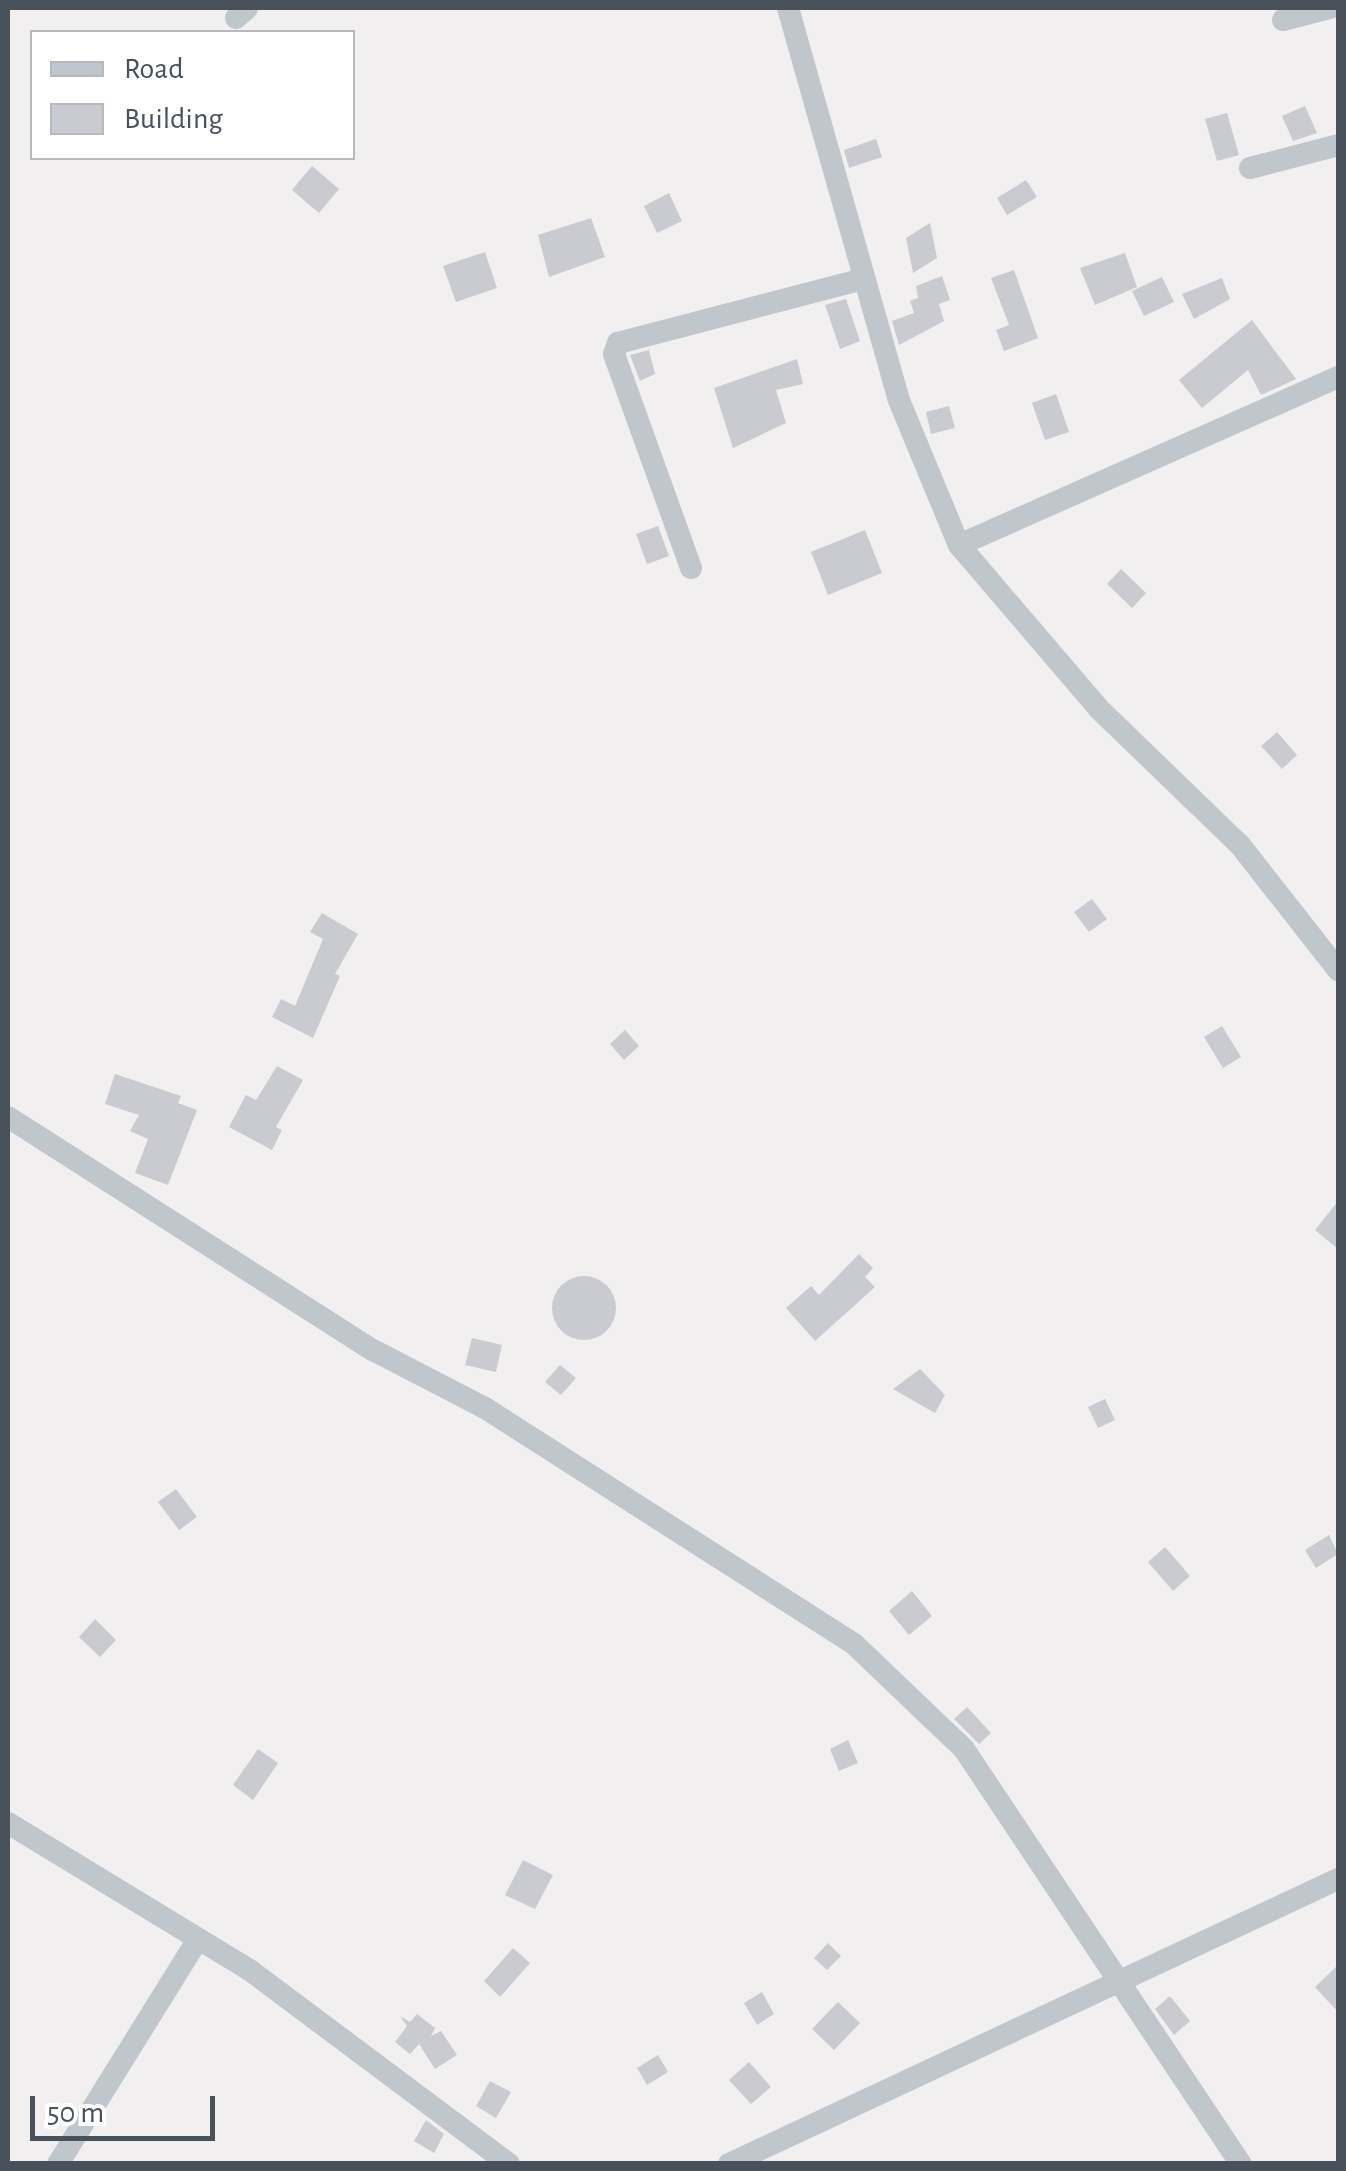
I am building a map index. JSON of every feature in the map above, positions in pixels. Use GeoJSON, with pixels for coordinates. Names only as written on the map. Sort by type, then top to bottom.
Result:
{"type":"FeatureCollection","features":[{"type":"Feature","properties":{"kind":"street"},"geometry":{"type":"LineString","coordinates":[[788,8],[903,412],[959,545],[1098,708],[1240,845],[1338,970]]}},
{"type":"Feature","properties":{"kind":"street"},"geometry":{"type":"LineString","coordinates":[[1283,20],[1330,8]]}},
{"type":"Feature","properties":{"kind":"street"},"geometry":{"type":"LineString","coordinates":[[1250,168],[1338,145]]}},
{"type":"Feature","properties":{"kind":"street"},"geometry":{"type":"LineString","coordinates":[[691,568],[614,354],[618,343],[864,280]]}},
{"type":"Feature","properties":{"kind":"street"},"geometry":{"type":"LineString","coordinates":[[959,545],[1023,522],[1338,376]]}},
{"type":"Feature","properties":{"kind":"street"},"geometry":{"type":"LineString","coordinates":[[8,1117],[374,1350],[485,1408],[854,1644],[964,1749],[1122,1980],[1241,2164]]}},
{"type":"Feature","properties":{"kind":"street"},"geometry":{"type":"LineString","coordinates":[[8,1823],[198,1939],[509,2164]]}},
{"type":"Feature","properties":{"kind":"street"},"geometry":{"type":"LineString","coordinates":[[730,2164],[1338,1879]]}},
{"type":"Feature","properties":{"kind":"street"},"geometry":{"type":"LineString","coordinates":[[58,2164],[198,1939]]}},
{"type":"Feature","properties":{"kind":"building"},"geometry":{"type":"Polygon","coordinates":[[[1305,106],[1317,133],[1293,141],[1282,116],[1305,106]]]}},
{"type":"Feature","properties":{"kind":"building"},"geometry":{"type":"Polygon","coordinates":[[[1227,113],[1239,155],[1217,161],[1205,119],[1227,113]]]}},
{"type":"Feature","properties":{"kind":"building"},"geometry":{"type":"Polygon","coordinates":[[[876,139],[882,157],[849,168],[844,150],[876,139]]]}},
{"type":"Feature","properties":{"kind":"building"},"geometry":{"type":"Polygon","coordinates":[[[312,166],[339,189],[319,213],[292,190],[312,166]]]}},
{"type":"Feature","properties":{"kind":"building"},"geometry":{"type":"Polygon","coordinates":[[[1026,180],[1037,197],[1007,215],[997,198],[1026,180]]]}},
{"type":"Feature","properties":{"kind":"building"},"geometry":{"type":"Polygon","coordinates":[[[669,193],[682,221],[657,233],[644,206],[669,193]]]}},
{"type":"Feature","properties":{"kind":"building"},"geometry":{"type":"Polygon","coordinates":[[[591,218],[605,257],[549,277],[538,235],[591,218]]]}},
{"type":"Feature","properties":{"kind":"building"},"geometry":{"type":"Polygon","coordinates":[[[930,223],[937,258],[913,273],[906,238],[930,223]]]}},
{"type":"Feature","properties":{"kind":"building"},"geometry":{"type":"Polygon","coordinates":[[[485,252],[497,288],[456,302],[443,266],[485,252]]]}},
{"type":"Feature","properties":{"kind":"building"},"geometry":{"type":"Polygon","coordinates":[[[1125,253],[1137,287],[1095,305],[1080,268],[1125,253]]]}},
{"type":"Feature","properties":{"kind":"building"},"geometry":{"type":"Polygon","coordinates":[[[1014,270],[1038,338],[1004,351],[996,330],[1009,325],[991,278],[1014,270]]]}},
{"type":"Feature","properties":{"kind":"building"},"geometry":{"type":"Polygon","coordinates":[[[942,276],[950,300],[939,304],[944,321],[899,345],[892,321],[914,313],[910,301],[918,298],[916,286],[942,276]]]}},
{"type":"Feature","properties":{"kind":"building"},"geometry":{"type":"Polygon","coordinates":[[[1162,277],[1174,302],[1144,316],[1132,291],[1162,277]]]}},
{"type":"Feature","properties":{"kind":"building"},"geometry":{"type":"Polygon","coordinates":[[[1222,278],[1230,299],[1194,319],[1182,294],[1222,278]]]}},
{"type":"Feature","properties":{"kind":"building"},"geometry":{"type":"Polygon","coordinates":[[[846,299],[860,341],[840,349],[825,305],[846,299]]]}},
{"type":"Feature","properties":{"kind":"building"},"geometry":{"type":"Polygon","coordinates":[[[1252,320],[1296,379],[1261,395],[1248,370],[1202,408],[1179,380],[1252,320]]]}},
{"type":"Feature","properties":{"kind":"building"},"geometry":{"type":"Polygon","coordinates":[[[649,350],[655,374],[640,381],[630,355],[649,350]]]}},
{"type":"Feature","properties":{"kind":"building"},"geometry":{"type":"Polygon","coordinates":[[[797,359],[803,384],[776,390],[786,423],[733,448],[714,388],[797,359]]]}},
{"type":"Feature","properties":{"kind":"building"},"geometry":{"type":"Polygon","coordinates":[[[1056,394],[1069,432],[1045,440],[1032,403],[1056,394]]]}},
{"type":"Feature","properties":{"kind":"building"},"geometry":{"type":"Polygon","coordinates":[[[949,406],[955,428],[931,434],[926,412],[949,406]]]}},
{"type":"Feature","properties":{"kind":"building"},"geometry":{"type":"Polygon","coordinates":[[[658,526],[669,556],[647,564],[636,534],[658,526]]]}},
{"type":"Feature","properties":{"kind":"building"},"geometry":{"type":"Polygon","coordinates":[[[865,530],[882,573],[828,595],[811,552],[865,530]]]}},
{"type":"Feature","properties":{"kind":"building"},"geometry":{"type":"Polygon","coordinates":[[[1121,569],[1146,593],[1132,608],[1107,584],[1121,569]]]}},
{"type":"Feature","properties":{"kind":"building"},"geometry":{"type":"Polygon","coordinates":[[[1277,732],[1297,755],[1282,769],[1261,746],[1277,732]]]}},
{"type":"Feature","properties":{"kind":"building"},"geometry":{"type":"Polygon","coordinates":[[[1092,899],[1107,919],[1089,932],[1074,912],[1092,899]]]}},
{"type":"Feature","properties":{"kind":"building"},"geometry":{"type":"Polygon","coordinates":[[[322,913],[358,934],[335,974],[340,976],[313,1038],[272,1017],[281,999],[295,1006],[323,939],[310,932],[322,913]]]}},
{"type":"Feature","properties":{"kind":"building"},"geometry":{"type":"Polygon","coordinates":[[[1222,1026],[1241,1057],[1223,1068],[1204,1037],[1222,1026]]]}},
{"type":"Feature","properties":{"kind":"building"},"geometry":{"type":"Polygon","coordinates":[[[625,1030],[639,1046],[624,1060],[610,1044],[625,1030]]]}},
{"type":"Feature","properties":{"kind":"building"},"geometry":{"type":"Polygon","coordinates":[[[277,1066],[303,1080],[276,1127],[282,1130],[272,1150],[229,1127],[246,1095],[256,1100],[277,1066]]]}},
{"type":"Feature","properties":{"kind":"building"},"geometry":{"type":"Polygon","coordinates":[[[115,1074],[181,1096],[178,1103],[197,1110],[168,1185],[135,1173],[148,1139],[130,1131],[139,1115],[105,1104],[115,1074]]]}},
{"type":"Feature","properties":{"kind":"building"},"geometry":{"type":"Polygon","coordinates":[[[1338,1201],[1338,1249],[1315,1230],[1338,1201]]]}},
{"type":"Feature","properties":{"kind":"building"},"geometry":{"type":"Polygon","coordinates":[[[859,1254],[873,1268],[865,1277],[875,1287],[815,1341],[786,1308],[811,1286],[819,1295],[859,1254]]]}},
{"type":"Feature","properties":{"kind":"building"},"geometry":{"type":"Polygon","coordinates":[[[584,1276],[607,1285],[616,1308],[607,1331],[584,1340],[561,1331],[552,1308],[561,1285],[584,1276]]]}},
{"type":"Feature","properties":{"kind":"building"},"geometry":{"type":"Polygon","coordinates":[[[472,1338],[502,1345],[496,1372],[465,1365],[472,1338]]]}},
{"type":"Feature","properties":{"kind":"building"},"geometry":{"type":"Polygon","coordinates":[[[560,1365],[576,1378],[561,1395],[545,1382],[560,1365]]]}},
{"type":"Feature","properties":{"kind":"building"},"geometry":{"type":"Polygon","coordinates":[[[920,1369],[945,1395],[935,1413],[893,1389],[920,1369]]]}},
{"type":"Feature","properties":{"kind":"building"},"geometry":{"type":"Polygon","coordinates":[[[1105,1399],[1115,1420],[1098,1428],[1088,1407],[1105,1399]]]}},
{"type":"Feature","properties":{"kind":"building"},"geometry":{"type":"Polygon","coordinates":[[[176,1489],[197,1517],[179,1530],[158,1502],[176,1489]]]}},
{"type":"Feature","properties":{"kind":"building"},"geometry":{"type":"Polygon","coordinates":[[[1329,1535],[1338,1554],[1316,1568],[1305,1550],[1329,1535]]]}},
{"type":"Feature","properties":{"kind":"building"},"geometry":{"type":"Polygon","coordinates":[[[1165,1547],[1190,1576],[1173,1591],[1148,1562],[1165,1547]]]}},
{"type":"Feature","properties":{"kind":"building"},"geometry":{"type":"Polygon","coordinates":[[[912,1591],[932,1616],[909,1635],[889,1611],[912,1591]]]}},
{"type":"Feature","properties":{"kind":"building"},"geometry":{"type":"Polygon","coordinates":[[[95,1619],[116,1640],[100,1657],[79,1637],[95,1619]]]}},
{"type":"Feature","properties":{"kind":"building"},"geometry":{"type":"Polygon","coordinates":[[[967,1707],[991,1733],[979,1744],[954,1719],[967,1707]]]}},
{"type":"Feature","properties":{"kind":"building"},"geometry":{"type":"Polygon","coordinates":[[[848,1740],[858,1763],[839,1771],[830,1749],[848,1740]]]}},
{"type":"Feature","properties":{"kind":"building"},"geometry":{"type":"Polygon","coordinates":[[[258,1749],[278,1763],[253,1800],[233,1785],[258,1749]]]}},
{"type":"Feature","properties":{"kind":"building"},"geometry":{"type":"Polygon","coordinates":[[[523,1860],[553,1875],[535,1909],[505,1895],[523,1860]]]}},
{"type":"Feature","properties":{"kind":"building"},"geometry":{"type":"Polygon","coordinates":[[[828,1943],[841,1956],[827,1970],[814,1958],[828,1943]]]}},
{"type":"Feature","properties":{"kind":"building"},"geometry":{"type":"Polygon","coordinates":[[[513,1948],[530,1963],[500,1997],[484,1981],[513,1948]]]}},
{"type":"Feature","properties":{"kind":"building"},"geometry":{"type":"Polygon","coordinates":[[[1338,1965],[1338,2012],[1315,1987],[1338,1965]]]}},
{"type":"Feature","properties":{"kind":"building"},"geometry":{"type":"Polygon","coordinates":[[[762,1992],[774,2014],[757,2025],[744,2003],[762,1992]]]}},
{"type":"Feature","properties":{"kind":"building"},"geometry":{"type":"Polygon","coordinates":[[[1170,1996],[1190,2021],[1174,2035],[1155,2009],[1170,1996]]]}},
{"type":"Feature","properties":{"kind":"building"},"geometry":{"type":"Polygon","coordinates":[[[838,2002],[860,2023],[834,2050],[812,2029],[838,2002]]]}},
{"type":"Feature","properties":{"kind":"building"},"geometry":{"type":"Polygon","coordinates":[[[417,2014],[435,2028],[431,2036],[441,2031],[457,2055],[435,2069],[419,2044],[410,2054],[395,2042],[407,2026],[400,2016],[410,2022],[417,2014]]]}},
{"type":"Feature","properties":{"kind":"building"},"geometry":{"type":"Polygon","coordinates":[[[658,2055],[668,2072],[647,2085],[637,2068],[658,2055]]]}},
{"type":"Feature","properties":{"kind":"building"},"geometry":{"type":"Polygon","coordinates":[[[749,2062],[771,2087],[751,2104],[729,2080],[749,2062]]]}},
{"type":"Feature","properties":{"kind":"building"},"geometry":{"type":"Polygon","coordinates":[[[490,2081],[511,2092],[496,2118],[476,2106],[490,2081]]]}},
{"type":"Feature","properties":{"kind":"building"},"geometry":{"type":"Polygon","coordinates":[[[426,2120],[444,2134],[434,2153],[414,2141],[426,2120]]]}}]}
